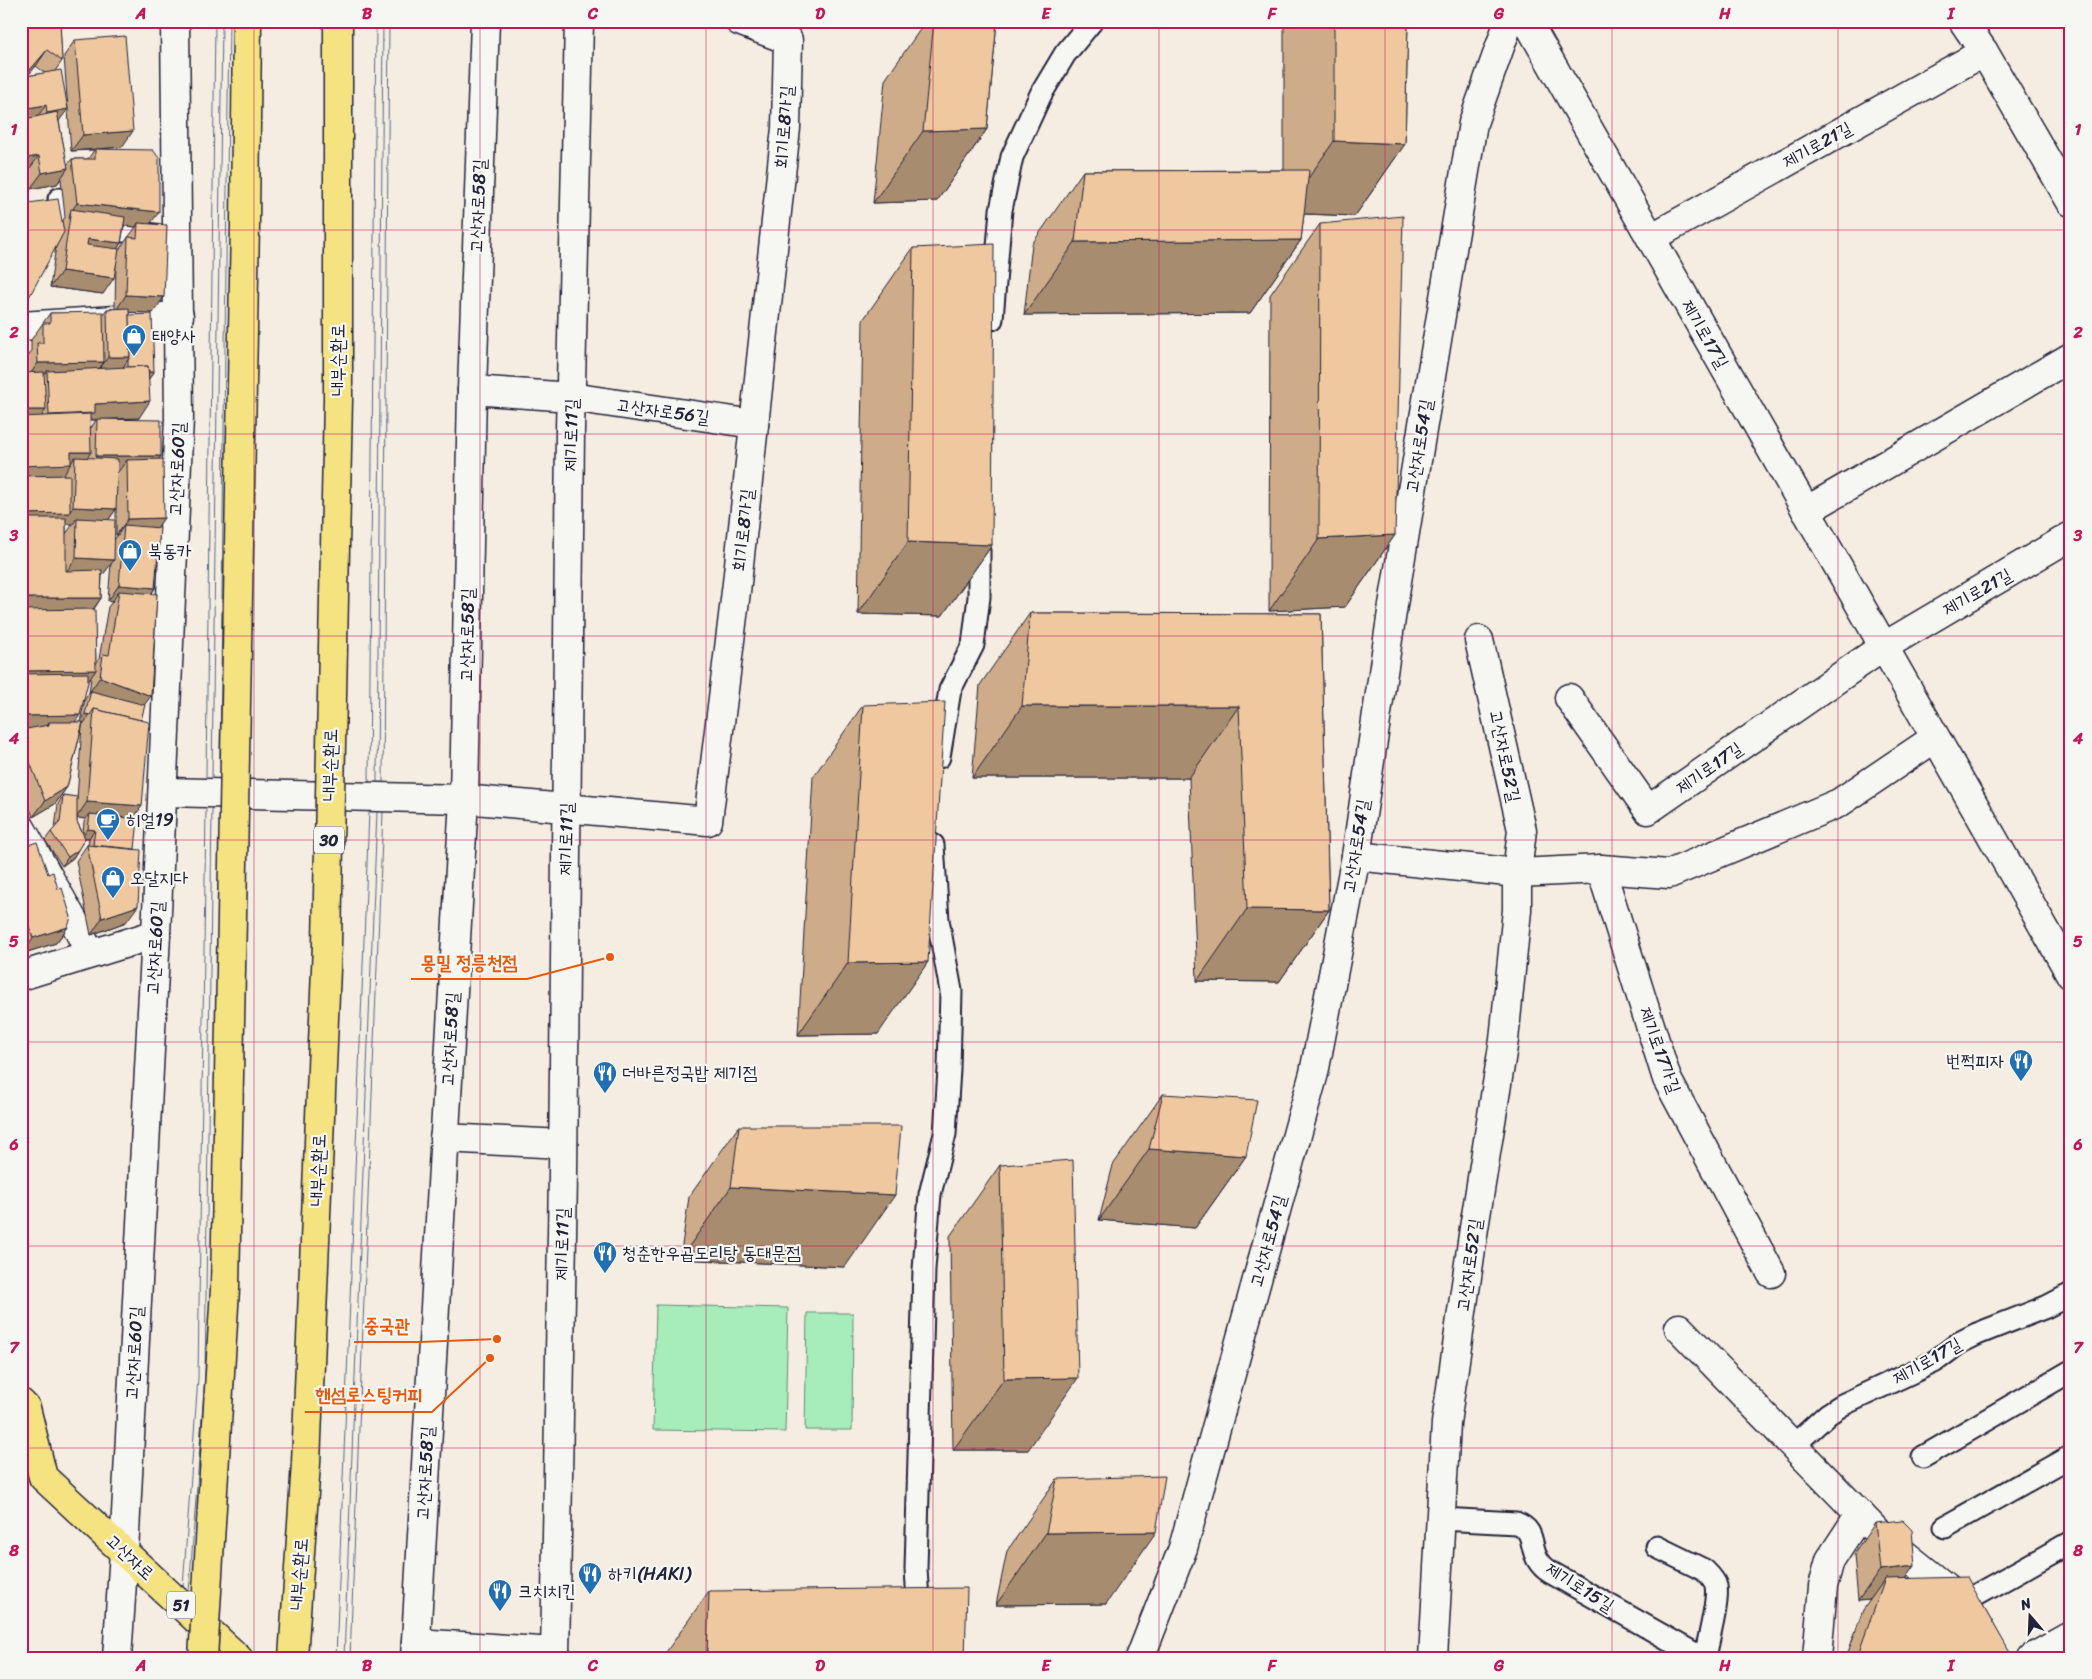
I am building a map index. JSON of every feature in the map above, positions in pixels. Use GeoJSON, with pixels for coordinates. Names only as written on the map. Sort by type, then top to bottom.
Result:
{"type":"FeatureCollection","features":[{"type":"Feature","properties":{"kind":"main road"},"geometry":{"type":"LineString","coordinates":[[202,1658],[225,1289],[244,234],[246,21]]}},
{"type":"Feature","properties":{"kind":"main road","name":"내부순환로"},"geometry":{"type":"LineString","coordinates":[[293,1658],[306,1463],[326,944],[338,399],[338,21]]}},
{"type":"Feature","properties":{"kind":"main road","name":"고산자로"},"geometry":{"type":"LineString","coordinates":[[21,1403],[26,1408],[32,1477],[124,1552],[238,1658]]}},
{"type":"Feature","properties":{"kind":"street","name":"고산자로60길"},"geometry":{"type":"LineString","coordinates":[[117,1658],[156,934],[172,792],[164,540],[179,418],[175,21]]}},
{"type":"Feature","properties":{"kind":"street","name":"고산자로58길"},"geometry":{"type":"LineString","coordinates":[[416,1650],[464,799],[472,390],[485,21]]}},
{"type":"Feature","properties":{"kind":"street","name":"제기로11길"},"geometry":{"type":"LineString","coordinates":[[555,1655],[563,1144],[571,397],[579,21]]}},
{"type":"Feature","properties":{"kind":"street","name":"고산자로54길"},"geometry":{"type":"LineString","coordinates":[[1140,1658],[1183,1548],[1314,1073],[1356,856],[1394,605],[1472,123],[1509,21]]}},
{"type":"Feature","properties":{"kind":"street","name":"제기로17길"},"geometry":{"type":"LineString","coordinates":[[1527,21],[2071,975]]}},
{"type":"Feature","properties":{"kind":"street"},"geometry":{"type":"LineString","coordinates":[[1963,21],[1984,52],[2071,202]]}},
{"type":"Feature","properties":{"kind":"street","name":"회기로8가길"},"geometry":{"type":"LineString","coordinates":[[172,792],[464,799],[708,821],[786,128],[788,40],[743,22]]}},
{"type":"Feature","properties":{"kind":"street","name":"제기로21길"},"geometry":{"type":"LineString","coordinates":[[1650,238],[1984,52]]}},
{"type":"Feature","properties":{"kind":"street"},"geometry":{"type":"LineString","coordinates":[[21,326],[179,316]]}},
{"type":"Feature","properties":{"kind":"street"},"geometry":{"type":"LineString","coordinates":[[1806,511],[2071,357]]}},
{"type":"Feature","properties":{"kind":"street"},"geometry":{"type":"LineString","coordinates":[[472,390],[571,397]]}},
{"type":"Feature","properties":{"kind":"street","name":"고산자로56길"},"geometry":{"type":"LineString","coordinates":[[571,397],[754,424]]}},
{"type":"Feature","properties":{"kind":"street","name":"제기로21길"},"geometry":{"type":"LineString","coordinates":[[1883,647],[2071,536]]}},
{"type":"Feature","properties":{"kind":"street","name":"고산자로52길"},"geometry":{"type":"LineString","coordinates":[[1434,1658],[1446,1423],[1474,1228],[1504,1040],[1522,830],[1480,640]]}},
{"type":"Feature","properties":{"kind":"street","name":"제기로17길"},"geometry":{"type":"LineString","coordinates":[[1569,698],[1648,810],[1883,647]]}},
{"type":"Feature","properties":{"kind":"street"},"geometry":{"type":"LineString","coordinates":[[1356,856],[1517,873],[1601,869],[1669,874],[1839,803],[1935,738]]}},
{"type":"Feature","properties":{"kind":"street"},"geometry":{"type":"LineString","coordinates":[[21,828],[90,954]]}},
{"type":"Feature","properties":{"kind":"street","name":"제기로17가길"},"geometry":{"type":"LineString","coordinates":[[1601,869],[1667,1079],[1771,1273]]}},
{"type":"Feature","properties":{"kind":"street"},"geometry":{"type":"LineString","coordinates":[[21,976],[156,934]]}},
{"type":"Feature","properties":{"kind":"street"},"geometry":{"type":"LineString","coordinates":[[444,1138],[563,1144]]}},
{"type":"Feature","properties":{"kind":"street"},"geometry":{"type":"LineString","coordinates":[[1679,1328],[1879,1534],[1964,1602],[1994,1658]]}},
{"type":"Feature","properties":{"kind":"street"},"geometry":{"type":"LineString","coordinates":[[1817,1658],[1823,1586],[1830,1560],[1860,1514]]}},
{"type":"Feature","properties":{"kind":"street"},"geometry":{"type":"LineString","coordinates":[[2032,1658],[2071,1636]]}},
{"type":"Feature","properties":{"kind":"street"},"geometry":{"type":"LineString","coordinates":[[416,1650],[555,1655]]}},
{"type":"Feature","properties":{"kind":"lane"},"geometry":{"type":"LineString","coordinates":[[990,337],[1001,210],[1012,157],[1041,94],[1065,54],[1092,21]]}},
{"type":"Feature","properties":{"kind":"lane"},"geometry":{"type":"LineString","coordinates":[[59,199],[61,218],[66,223],[177,238]]}},
{"type":"Feature","properties":{"kind":"lane"},"geometry":{"type":"LineString","coordinates":[[936,776],[950,690],[973,645],[979,597],[979,513]]}},
{"type":"Feature","properties":{"kind":"lane"},"geometry":{"type":"LineString","coordinates":[[933,821],[933,861],[938,920],[951,991],[945,1134],[930,1194],[924,1269],[916,1569],[918,1602],[927,1632],[947,1658]]}},
{"type":"Feature","properties":{"kind":"lane","name":"제기로17길"},"geometry":{"type":"LineString","coordinates":[[1794,1445],[1828,1414],[1842,1405],[1934,1362],[1972,1336],[2046,1307],[2071,1294]]}},
{"type":"Feature","properties":{"kind":"lane"},"geometry":{"type":"LineString","coordinates":[[1923,1456],[2071,1371]]}},
{"type":"Feature","properties":{"kind":"lane"},"geometry":{"type":"LineString","coordinates":[[1945,1527],[2071,1456]]}},
{"type":"Feature","properties":{"kind":"lane","name":"제기로15길"},"geometry":{"type":"LineString","coordinates":[[1441,1519],[1516,1522],[1524,1526],[1530,1532],[1537,1559],[1550,1572],[1704,1658],[1717,1595],[1715,1584],[1711,1576],[1704,1570],[1657,1546]]}},
{"type":"Feature","properties":{"kind":"lane"},"geometry":{"type":"LineString","coordinates":[[1964,1602],[2071,1542]]}},
{"type":"Feature","properties":{"kind":"green space"},"geometry":{"type":"Polygon","coordinates":[[[656,1305],[788,1308],[785,1432],[653,1430],[656,1305]]]}},
{"type":"Feature","properties":{"kind":"green space"},"geometry":{"type":"Polygon","coordinates":[[[807,1313],[853,1313],[852,1430],[805,1430],[807,1313]]]}},
{"type":"Feature","properties":{"kind":"pier"},"geometry":{"type":"Polygon","coordinates":[[[222,21],[380,21],[377,560],[371,912],[360,1304],[339,1605],[359,1622],[357,1658],[171,1658],[191,1378],[197,1259],[222,21]]]}},
{"type":"Feature","properties":{"kind":"building"},"geometry":{"type":"Polygon","coordinates":[[[22,21],[60,21],[62,61],[47,50],[30,70],[24,65],[21,68],[22,21]]]}},
{"type":"Feature","properties":{"kind":"building"},"geometry":{"type":"Polygon","coordinates":[[[934,21],[997,21],[987,129],[923,131],[934,21]]]}},
{"type":"Feature","properties":{"kind":"building"},"geometry":{"type":"Polygon","coordinates":[[[1334,21],[1408,21],[1405,144],[1334,141],[1334,21]]]}},
{"type":"Feature","properties":{"kind":"building"},"geometry":{"type":"Polygon","coordinates":[[[125,36],[133,131],[83,135],[75,40],[125,36]]]}},
{"type":"Feature","properties":{"kind":"building"},"geometry":{"type":"Polygon","coordinates":[[[61,70],[68,109],[47,113],[46,105],[22,109],[21,77],[61,70]]]}},
{"type":"Feature","properties":{"kind":"building"},"geometry":{"type":"Polygon","coordinates":[[[57,112],[68,168],[42,173],[39,156],[21,159],[21,120],[57,112]]]}},
{"type":"Feature","properties":{"kind":"building"},"geometry":{"type":"Polygon","coordinates":[[[95,149],[153,150],[159,158],[159,212],[77,203],[72,159],[95,159],[95,149]]]}},
{"type":"Feature","properties":{"kind":"building"},"geometry":{"type":"Polygon","coordinates":[[[1309,170],[1301,240],[1075,242],[1083,171],[1309,170]]]}},
{"type":"Feature","properties":{"kind":"building"},"geometry":{"type":"Polygon","coordinates":[[[58,199],[64,232],[27,301],[21,302],[21,204],[58,199]]]}},
{"type":"Feature","properties":{"kind":"building"},"geometry":{"type":"Polygon","coordinates":[[[71,209],[125,217],[121,243],[88,239],[87,245],[119,249],[114,278],[62,271],[71,209]]]}},
{"type":"Feature","properties":{"kind":"building"},"geometry":{"type":"Polygon","coordinates":[[[1403,216],[1395,535],[1319,539],[1320,224],[1403,216]]]}},
{"type":"Feature","properties":{"kind":"building"},"geometry":{"type":"Polygon","coordinates":[[[138,223],[167,225],[164,297],[126,295],[128,237],[137,238],[138,223]]]}},
{"type":"Feature","properties":{"kind":"building"},"geometry":{"type":"Polygon","coordinates":[[[994,244],[992,545],[908,542],[913,248],[994,244]]]}},
{"type":"Feature","properties":{"kind":"building"},"geometry":{"type":"Polygon","coordinates":[[[129,308],[130,357],[108,357],[107,309],[129,308]]]}},
{"type":"Feature","properties":{"kind":"building"},"geometry":{"type":"Polygon","coordinates":[[[103,312],[104,362],[38,363],[37,343],[43,343],[43,323],[50,323],[50,313],[103,312]]]}},
{"type":"Feature","properties":{"kind":"building"},"geometry":{"type":"Polygon","coordinates":[[[152,314],[154,372],[149,372],[148,366],[128,367],[130,357],[129,315],[152,314]]]}},
{"type":"Feature","properties":{"kind":"building"},"geometry":{"type":"Polygon","coordinates":[[[148,366],[150,401],[95,404],[95,413],[49,415],[47,371],[148,366]]]}},
{"type":"Feature","properties":{"kind":"building"},"geometry":{"type":"Polygon","coordinates":[[[44,372],[46,410],[27,410],[27,414],[21,414],[21,373],[44,372]]]}},
{"type":"Feature","properties":{"kind":"building"},"geometry":{"type":"Polygon","coordinates":[[[90,414],[91,452],[71,452],[71,464],[21,466],[21,417],[90,414]]]}},
{"type":"Feature","properties":{"kind":"building"},"geometry":{"type":"Polygon","coordinates":[[[97,419],[161,420],[161,456],[96,456],[97,419]]]}},
{"type":"Feature","properties":{"kind":"building"},"geometry":{"type":"Polygon","coordinates":[[[75,457],[118,459],[116,509],[73,507],[75,457]]]}},
{"type":"Feature","properties":{"kind":"building"},"geometry":{"type":"Polygon","coordinates":[[[163,459],[164,518],[128,519],[127,460],[163,459]]]}},
{"type":"Feature","properties":{"kind":"building"},"geometry":{"type":"Polygon","coordinates":[[[70,475],[70,513],[21,514],[21,476],[70,475]]]}},
{"type":"Feature","properties":{"kind":"building"},"geometry":{"type":"Polygon","coordinates":[[[21,518],[66,518],[66,571],[102,570],[101,598],[21,598],[21,518]]]}},
{"type":"Feature","properties":{"kind":"building"},"geometry":{"type":"Polygon","coordinates":[[[77,518],[115,520],[114,560],[76,558],[77,518]]]}},
{"type":"Feature","properties":{"kind":"building"},"geometry":{"type":"Polygon","coordinates":[[[124,525],[160,528],[155,588],[119,585],[124,525]]]}},
{"type":"Feature","properties":{"kind":"building"},"geometry":{"type":"Polygon","coordinates":[[[119,591],[157,594],[151,696],[100,677],[103,654],[109,655],[119,591]]]}},
{"type":"Feature","properties":{"kind":"building"},"geometry":{"type":"Polygon","coordinates":[[[95,609],[96,670],[21,671],[21,610],[95,609]]]}},
{"type":"Feature","properties":{"kind":"building"},"geometry":{"type":"Polygon","coordinates":[[[1030,613],[1321,614],[1329,910],[1247,909],[1239,706],[1022,706],[1030,613]]]}},
{"type":"Feature","properties":{"kind":"building"},"geometry":{"type":"Polygon","coordinates":[[[88,673],[88,682],[80,715],[21,716],[21,674],[88,673]]]}},
{"type":"Feature","properties":{"kind":"building"},"geometry":{"type":"Polygon","coordinates":[[[91,691],[145,705],[141,720],[94,709],[90,715],[85,714],[91,691]]]}},
{"type":"Feature","properties":{"kind":"building"},"geometry":{"type":"Polygon","coordinates":[[[945,702],[928,962],[848,963],[863,705],[945,702]]]}},
{"type":"Feature","properties":{"kind":"building"},"geometry":{"type":"Polygon","coordinates":[[[94,709],[149,722],[142,806],[87,802],[94,709]]]}},
{"type":"Feature","properties":{"kind":"building"},"geometry":{"type":"Polygon","coordinates":[[[49,722],[83,722],[67,787],[45,801],[21,739],[21,730],[49,725],[49,722]]]}},
{"type":"Feature","properties":{"kind":"building"},"geometry":{"type":"Polygon","coordinates":[[[63,795],[77,797],[77,822],[85,838],[78,850],[68,857],[51,832],[60,822],[63,795]]]}},
{"type":"Feature","properties":{"kind":"building"},"geometry":{"type":"Polygon","coordinates":[[[90,814],[138,819],[135,849],[93,845],[95,830],[88,829],[90,814]]]}},
{"type":"Feature","properties":{"kind":"building"},"geometry":{"type":"Polygon","coordinates":[[[21,823],[28,845],[37,842],[48,874],[53,872],[58,889],[62,888],[71,917],[68,927],[33,938],[21,902],[21,823]]]}},
{"type":"Feature","properties":{"kind":"building"},"geometry":{"type":"Polygon","coordinates":[[[87,845],[141,850],[138,906],[102,918],[87,845]]]}},
{"type":"Feature","properties":{"kind":"building"},"geometry":{"type":"Polygon","coordinates":[[[21,915],[30,944],[21,947],[21,915]]]}},
{"type":"Feature","properties":{"kind":"building"},"geometry":{"type":"Polygon","coordinates":[[[1163,1094],[1257,1100],[1246,1156],[1149,1149],[1163,1094]]]}},
{"type":"Feature","properties":{"kind":"building"},"geometry":{"type":"Polygon","coordinates":[[[739,1126],[901,1126],[895,1195],[731,1187],[739,1126]]]}},
{"type":"Feature","properties":{"kind":"building"},"geometry":{"type":"Polygon","coordinates":[[[1073,1160],[1078,1378],[1004,1379],[1000,1165],[1073,1160]]]}},
{"type":"Feature","properties":{"kind":"building"},"geometry":{"type":"Polygon","coordinates":[[[1165,1476],[1156,1532],[1046,1533],[1057,1479],[1165,1476]]]}},
{"type":"Feature","properties":{"kind":"building"},"geometry":{"type":"Polygon","coordinates":[[[1902,1520],[1912,1530],[1915,1566],[1880,1570],[1875,1523],[1902,1520]]]}},
{"type":"Feature","properties":{"kind":"building"},"geometry":{"type":"Polygon","coordinates":[[[1967,1577],[2013,1658],[1860,1658],[1860,1649],[1885,1579],[1967,1577]]]}},
{"type":"Feature","properties":{"kind":"building"},"geometry":{"type":"Polygon","coordinates":[[[967,1588],[965,1658],[707,1658],[709,1591],[967,1588]]]}},
{"type":"Feature","properties":{"kind":"place","name":"태양사"},"geometry":{"type":"Point","coordinates":[134,357]}},
{"type":"Feature","properties":{"kind":"place","name":"북동카"},"geometry":{"type":"Point","coordinates":[130,572]}},
{"type":"Feature","properties":{"kind":"place","name":"히얼19"},"geometry":{"type":"Point","coordinates":[108,841]}},
{"type":"Feature","properties":{"kind":"place","name":"오달지다"},"geometry":{"type":"Point","coordinates":[113,899]}},
{"type":"Feature","properties":{"kind":"place","name":"몽밀 정릉천점"},"geometry":{"type":"Point","coordinates":[610,957]}},
{"type":"Feature","properties":{"kind":"place","name":"번쩍피자"},"geometry":{"type":"Point","coordinates":[2021,1082]}},
{"type":"Feature","properties":{"kind":"place","name":"더바른정국밥 제기점"},"geometry":{"type":"Point","coordinates":[605,1094]}},
{"type":"Feature","properties":{"kind":"place","name":"청춘한우곱도리탕 동대문점"},"geometry":{"type":"Point","coordinates":[605,1274]}},
{"type":"Feature","properties":{"kind":"place","name":"중국관"},"geometry":{"type":"Point","coordinates":[497,1339]}},
{"type":"Feature","properties":{"kind":"place","name":"핸섬로스팅커피"},"geometry":{"type":"Point","coordinates":[490,1358]}},
{"type":"Feature","properties":{"kind":"place","name":"하키(HAKI)"},"geometry":{"type":"Point","coordinates":[590,1595]}},
{"type":"Feature","properties":{"kind":"place","name":"크치치킨"},"geometry":{"type":"Point","coordinates":[500,1612]}}]}
